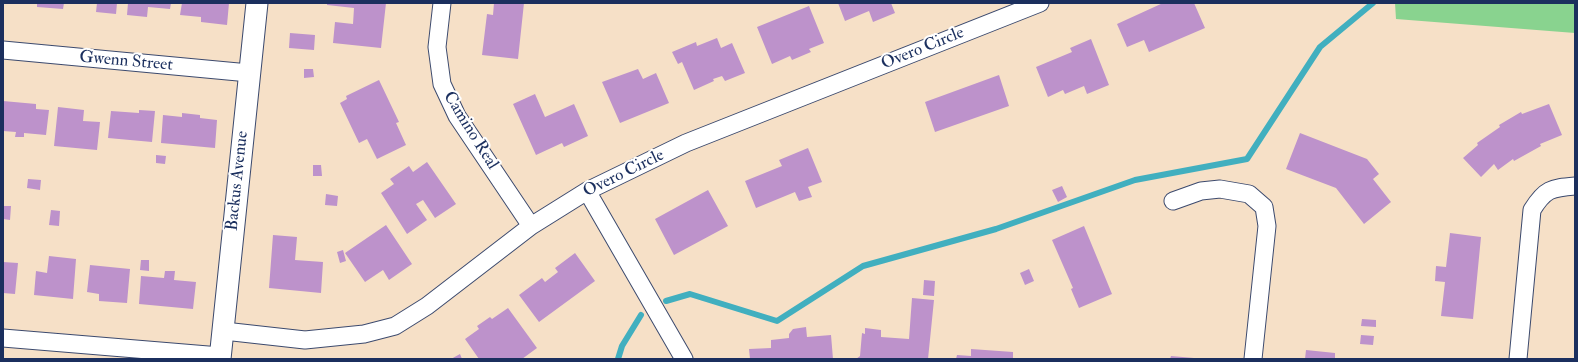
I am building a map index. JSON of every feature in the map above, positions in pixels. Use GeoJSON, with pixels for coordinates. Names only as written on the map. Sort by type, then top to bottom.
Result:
{"type":"FeatureCollection","features":[{"type":"Feature","properties":{"kind":"street","name":"Backus Avenue"},"geometry":{"type":"LineString","coordinates":[[220,358],[224,331],[256,3]]}},
{"type":"Feature","properties":{"kind":"street","name":"Camino Real"},"geometry":{"type":"LineString","coordinates":[[442,3],[437,46],[442,84],[457,116],[531,226]]}},
{"type":"Feature","properties":{"kind":"street","name":"Overo Circle"},"geometry":{"type":"LineString","coordinates":[[224,331],[304,340],[364,334],[395,326],[427,306],[531,226],[587,191],[686,143],[1040,3]]}},
{"type":"Feature","properties":{"kind":"street","name":"Gwenn Street"},"geometry":{"type":"LineString","coordinates":[[3,50],[249,73]]}},
{"type":"Feature","properties":{"kind":"street"},"geometry":{"type":"LineString","coordinates":[[1518,359],[1532,210],[1542,194],[1559,188],[1575,186]]}},
{"type":"Feature","properties":{"kind":"street"},"geometry":{"type":"LineString","coordinates":[[1173,201],[1201,191],[1220,189],[1249,194],[1264,207],[1267,226],[1253,359]]}},
{"type":"Feature","properties":{"kind":"street"},"geometry":{"type":"LineString","coordinates":[[587,191],[684,359]]}},
{"type":"Feature","properties":{"kind":"street"},"geometry":{"type":"LineString","coordinates":[[3,338],[220,358]]}},
{"type":"Feature","properties":{"kind":"green space"},"geometry":{"type":"Polygon","coordinates":[[[1395,3],[1575,3],[1575,33],[1396,19],[1395,3]]]}},
{"type":"Feature","properties":{"kind":"building"},"geometry":{"type":"Polygon","coordinates":[[[37,3],[64,3],[63,9],[37,7],[37,3]]]}},
{"type":"Feature","properties":{"kind":"building"},"geometry":{"type":"Polygon","coordinates":[[[97,3],[117,3],[116,14],[96,12],[97,3]]]}},
{"type":"Feature","properties":{"kind":"building"},"geometry":{"type":"Polygon","coordinates":[[[128,3],[171,3],[170,9],[148,7],[147,17],[127,15],[128,3]]]}},
{"type":"Feature","properties":{"kind":"building"},"geometry":{"type":"Polygon","coordinates":[[[182,3],[229,3],[227,25],[201,22],[201,17],[180,15],[182,3]]]}},
{"type":"Feature","properties":{"kind":"building"},"geometry":{"type":"Polygon","coordinates":[[[327,3],[386,3],[381,48],[333,43],[335,22],[353,24],[354,8],[327,5],[327,3]]]}},
{"type":"Feature","properties":{"kind":"building"},"geometry":{"type":"Polygon","coordinates":[[[494,3],[524,3],[518,59],[482,55],[487,14],[493,15],[494,3]]]}},
{"type":"Feature","properties":{"kind":"building"},"geometry":{"type":"Polygon","coordinates":[[[838,3],[891,3],[895,13],[873,22],[869,11],[845,21],[838,3]]]}},
{"type":"Feature","properties":{"kind":"building"},"geometry":{"type":"Polygon","coordinates":[[[1163,3],[1194,3],[1205,28],[1149,52],[1144,40],[1127,47],[1117,24],[1163,3]]]}},
{"type":"Feature","properties":{"kind":"building"},"geometry":{"type":"Polygon","coordinates":[[[809,6],[824,43],[809,49],[811,52],[792,60],[790,56],[772,64],[757,27],[809,6]]]}},
{"type":"Feature","properties":{"kind":"building"},"geometry":{"type":"Polygon","coordinates":[[[290,33],[315,35],[314,50],[289,48],[290,33]]]}},
{"type":"Feature","properties":{"kind":"building"},"geometry":{"type":"Polygon","coordinates":[[[717,38],[721,48],[732,43],[745,73],[725,81],[722,76],[713,79],[714,81],[694,90],[682,62],[678,64],[672,52],[696,42],[697,46],[717,38]]]}},
{"type":"Feature","properties":{"kind":"building"},"geometry":{"type":"Polygon","coordinates":[[[1091,39],[1109,85],[1087,94],[1084,86],[1065,94],[1063,90],[1048,97],[1036,67],[1072,52],[1070,48],[1091,39]]]}},
{"type":"Feature","properties":{"kind":"building"},"geometry":{"type":"Polygon","coordinates":[[[304,69],[313,69],[314,77],[304,78],[304,69]]]}},
{"type":"Feature","properties":{"kind":"building"},"geometry":{"type":"Polygon","coordinates":[[[638,69],[643,79],[656,73],[669,103],[620,123],[602,82],[638,69]]]}},
{"type":"Feature","properties":{"kind":"building"},"geometry":{"type":"Polygon","coordinates":[[[999,75],[1009,106],[935,132],[925,102],[999,75]]]}},
{"type":"Feature","properties":{"kind":"building"},"geometry":{"type":"Polygon","coordinates":[[[379,80],[399,122],[396,123],[406,145],[377,159],[367,139],[359,143],[340,103],[347,99],[346,96],[379,80]]]}},
{"type":"Feature","properties":{"kind":"building"},"geometry":{"type":"Polygon","coordinates":[[[535,94],[545,117],[574,104],[588,136],[564,147],[562,143],[536,155],[513,104],[535,94]]]}},
{"type":"Feature","properties":{"kind":"building"},"geometry":{"type":"Polygon","coordinates":[[[3,101],[36,104],[36,109],[49,110],[46,135],[24,133],[24,137],[15,137],[16,132],[3,131],[3,101]]]}},
{"type":"Feature","properties":{"kind":"building"},"geometry":{"type":"Polygon","coordinates":[[[1549,104],[1562,135],[1540,144],[1541,146],[1514,161],[1513,159],[1498,170],[1494,164],[1481,177],[1463,158],[1478,145],[1477,143],[1500,127],[1499,125],[1521,112],[1522,114],[1549,104]]]}},
{"type":"Feature","properties":{"kind":"building"},"geometry":{"type":"Polygon","coordinates":[[[58,107],[84,110],[83,121],[100,122],[97,150],[54,146],[58,107]]]}},
{"type":"Feature","properties":{"kind":"building"},"geometry":{"type":"Polygon","coordinates":[[[139,110],[155,111],[152,142],[108,138],[111,111],[139,113],[139,110]]]}},
{"type":"Feature","properties":{"kind":"building"},"geometry":{"type":"Polygon","coordinates":[[[182,113],[200,115],[200,118],[217,120],[215,148],[161,143],[163,115],[182,117],[182,113]]]}},
{"type":"Feature","properties":{"kind":"building"},"geometry":{"type":"Polygon","coordinates":[[[1300,133],[1367,159],[1379,174],[1373,179],[1391,202],[1364,224],[1336,188],[1286,169],[1300,133]]]}},
{"type":"Feature","properties":{"kind":"building"},"geometry":{"type":"Polygon","coordinates":[[[808,148],[822,182],[808,187],[812,197],[799,201],[795,192],[756,208],[745,181],[782,166],[779,160],[808,148]]]}},
{"type":"Feature","properties":{"kind":"building"},"geometry":{"type":"Polygon","coordinates":[[[156,155],[166,156],[165,164],[156,163],[156,155]]]}},
{"type":"Feature","properties":{"kind":"building"},"geometry":{"type":"Polygon","coordinates":[[[427,162],[456,204],[435,218],[423,200],[416,204],[427,220],[407,234],[381,193],[394,184],[390,179],[409,166],[413,172],[427,162]]]}},
{"type":"Feature","properties":{"kind":"building"},"geometry":{"type":"Polygon","coordinates":[[[313,165],[321,165],[322,176],[313,176],[313,165]]]}},
{"type":"Feature","properties":{"kind":"building"},"geometry":{"type":"Polygon","coordinates":[[[28,179],[41,180],[40,190],[27,188],[28,179]]]}},
{"type":"Feature","properties":{"kind":"building"},"geometry":{"type":"Polygon","coordinates":[[[1062,186],[1067,197],[1058,202],[1052,190],[1062,186]]]}},
{"type":"Feature","properties":{"kind":"building"},"geometry":{"type":"Polygon","coordinates":[[[708,190],[728,226],[674,255],[655,219],[708,190]]]}},
{"type":"Feature","properties":{"kind":"building"},"geometry":{"type":"Polygon","coordinates":[[[326,194],[338,196],[337,206],[325,205],[326,194]]]}},
{"type":"Feature","properties":{"kind":"building"},"geometry":{"type":"Polygon","coordinates":[[[3,206],[11,206],[10,220],[3,219],[3,206]]]}},
{"type":"Feature","properties":{"kind":"building"},"geometry":{"type":"Polygon","coordinates":[[[51,210],[60,211],[59,226],[49,225],[51,210]]]}},
{"type":"Feature","properties":{"kind":"building"},"geometry":{"type":"Polygon","coordinates":[[[386,225],[412,264],[389,280],[383,270],[365,282],[345,253],[386,225]]]}},
{"type":"Feature","properties":{"kind":"building"},"geometry":{"type":"Polygon","coordinates":[[[1084,226],[1112,294],[1079,308],[1071,289],[1073,288],[1052,240],[1084,226]]]}},
{"type":"Feature","properties":{"kind":"building"},"geometry":{"type":"Polygon","coordinates":[[[1450,233],[1481,237],[1473,319],[1441,316],[1445,282],[1435,281],[1436,266],[1446,267],[1450,233]]]}},
{"type":"Feature","properties":{"kind":"building"},"geometry":{"type":"Polygon","coordinates":[[[273,235],[297,237],[295,260],[323,262],[321,293],[269,288],[273,235]]]}},
{"type":"Feature","properties":{"kind":"building"},"geometry":{"type":"Polygon","coordinates":[[[343,250],[346,261],[340,263],[337,252],[343,250]]]}},
{"type":"Feature","properties":{"kind":"building"},"geometry":{"type":"Polygon","coordinates":[[[575,253],[595,281],[539,322],[519,295],[542,278],[545,282],[558,272],[555,268],[575,253]]]}},
{"type":"Feature","properties":{"kind":"building"},"geometry":{"type":"Polygon","coordinates":[[[49,256],[76,259],[73,299],[34,295],[36,271],[47,273],[49,256]]]}},
{"type":"Feature","properties":{"kind":"building"},"geometry":{"type":"Polygon","coordinates":[[[141,260],[149,260],[149,271],[140,270],[141,260]]]}},
{"type":"Feature","properties":{"kind":"building"},"geometry":{"type":"Polygon","coordinates":[[[3,262],[18,263],[15,294],[3,293],[3,262]]]}},
{"type":"Feature","properties":{"kind":"building"},"geometry":{"type":"Polygon","coordinates":[[[90,265],[130,269],[127,303],[99,301],[99,294],[87,292],[90,265]]]}},
{"type":"Feature","properties":{"kind":"building"},"geometry":{"type":"Polygon","coordinates":[[[1029,269],[1034,281],[1025,285],[1020,273],[1029,269]]]}},
{"type":"Feature","properties":{"kind":"building"},"geometry":{"type":"Polygon","coordinates":[[[165,271],[175,271],[174,280],[196,282],[193,309],[139,304],[141,276],[164,278],[165,271]]]}},
{"type":"Feature","properties":{"kind":"building"},"geometry":{"type":"Polygon","coordinates":[[[924,280],[935,281],[934,296],[923,295],[924,280]]]}},
{"type":"Feature","properties":{"kind":"building"},"geometry":{"type":"Polygon","coordinates":[[[912,298],[934,300],[928,359],[856,359],[860,356],[862,333],[865,334],[865,328],[881,330],[881,337],[909,339],[912,298]]]}},
{"type":"Feature","properties":{"kind":"building"},"geometry":{"type":"Polygon","coordinates":[[[508,308],[537,348],[522,359],[479,359],[465,339],[479,329],[477,326],[490,317],[492,319],[508,308]]]}},
{"type":"Feature","properties":{"kind":"building"},"geometry":{"type":"Polygon","coordinates":[[[1362,319],[1376,320],[1376,327],[1361,326],[1362,319]]]}},
{"type":"Feature","properties":{"kind":"building"},"geometry":{"type":"Polygon","coordinates":[[[806,327],[807,337],[831,335],[833,359],[750,359],[749,349],[771,348],[771,340],[789,338],[789,334],[793,329],[806,327]]]}},
{"type":"Feature","properties":{"kind":"building"},"geometry":{"type":"Polygon","coordinates":[[[1361,335],[1374,336],[1373,345],[1360,344],[1361,335]]]}},
{"type":"Feature","properties":{"kind":"building"},"geometry":{"type":"Polygon","coordinates":[[[971,349],[1013,352],[1013,359],[956,359],[957,355],[971,356],[971,349]]]}},
{"type":"Feature","properties":{"kind":"building"},"geometry":{"type":"Polygon","coordinates":[[[1306,350],[1335,353],[1335,359],[1305,359],[1306,350]]]}},
{"type":"Feature","properties":{"kind":"building"},"geometry":{"type":"Polygon","coordinates":[[[460,354],[462,359],[451,359],[460,354]]]}},
{"type":"Feature","properties":{"kind":"building"},"geometry":{"type":"Polygon","coordinates":[[[1171,356],[1194,358],[1170,359],[1171,356]]]}},
{"type":"Feature","properties":{"kind":"waterway"},"geometry":{"type":"LineString","coordinates":[[666,301],[690,294],[777,321],[863,266],[996,229],[1135,180],[1247,159],[1320,47],[1373,3]]}},
{"type":"Feature","properties":{"kind":"waterway"},"geometry":{"type":"LineString","coordinates":[[618,359],[622,346],[641,315]]}}]}
